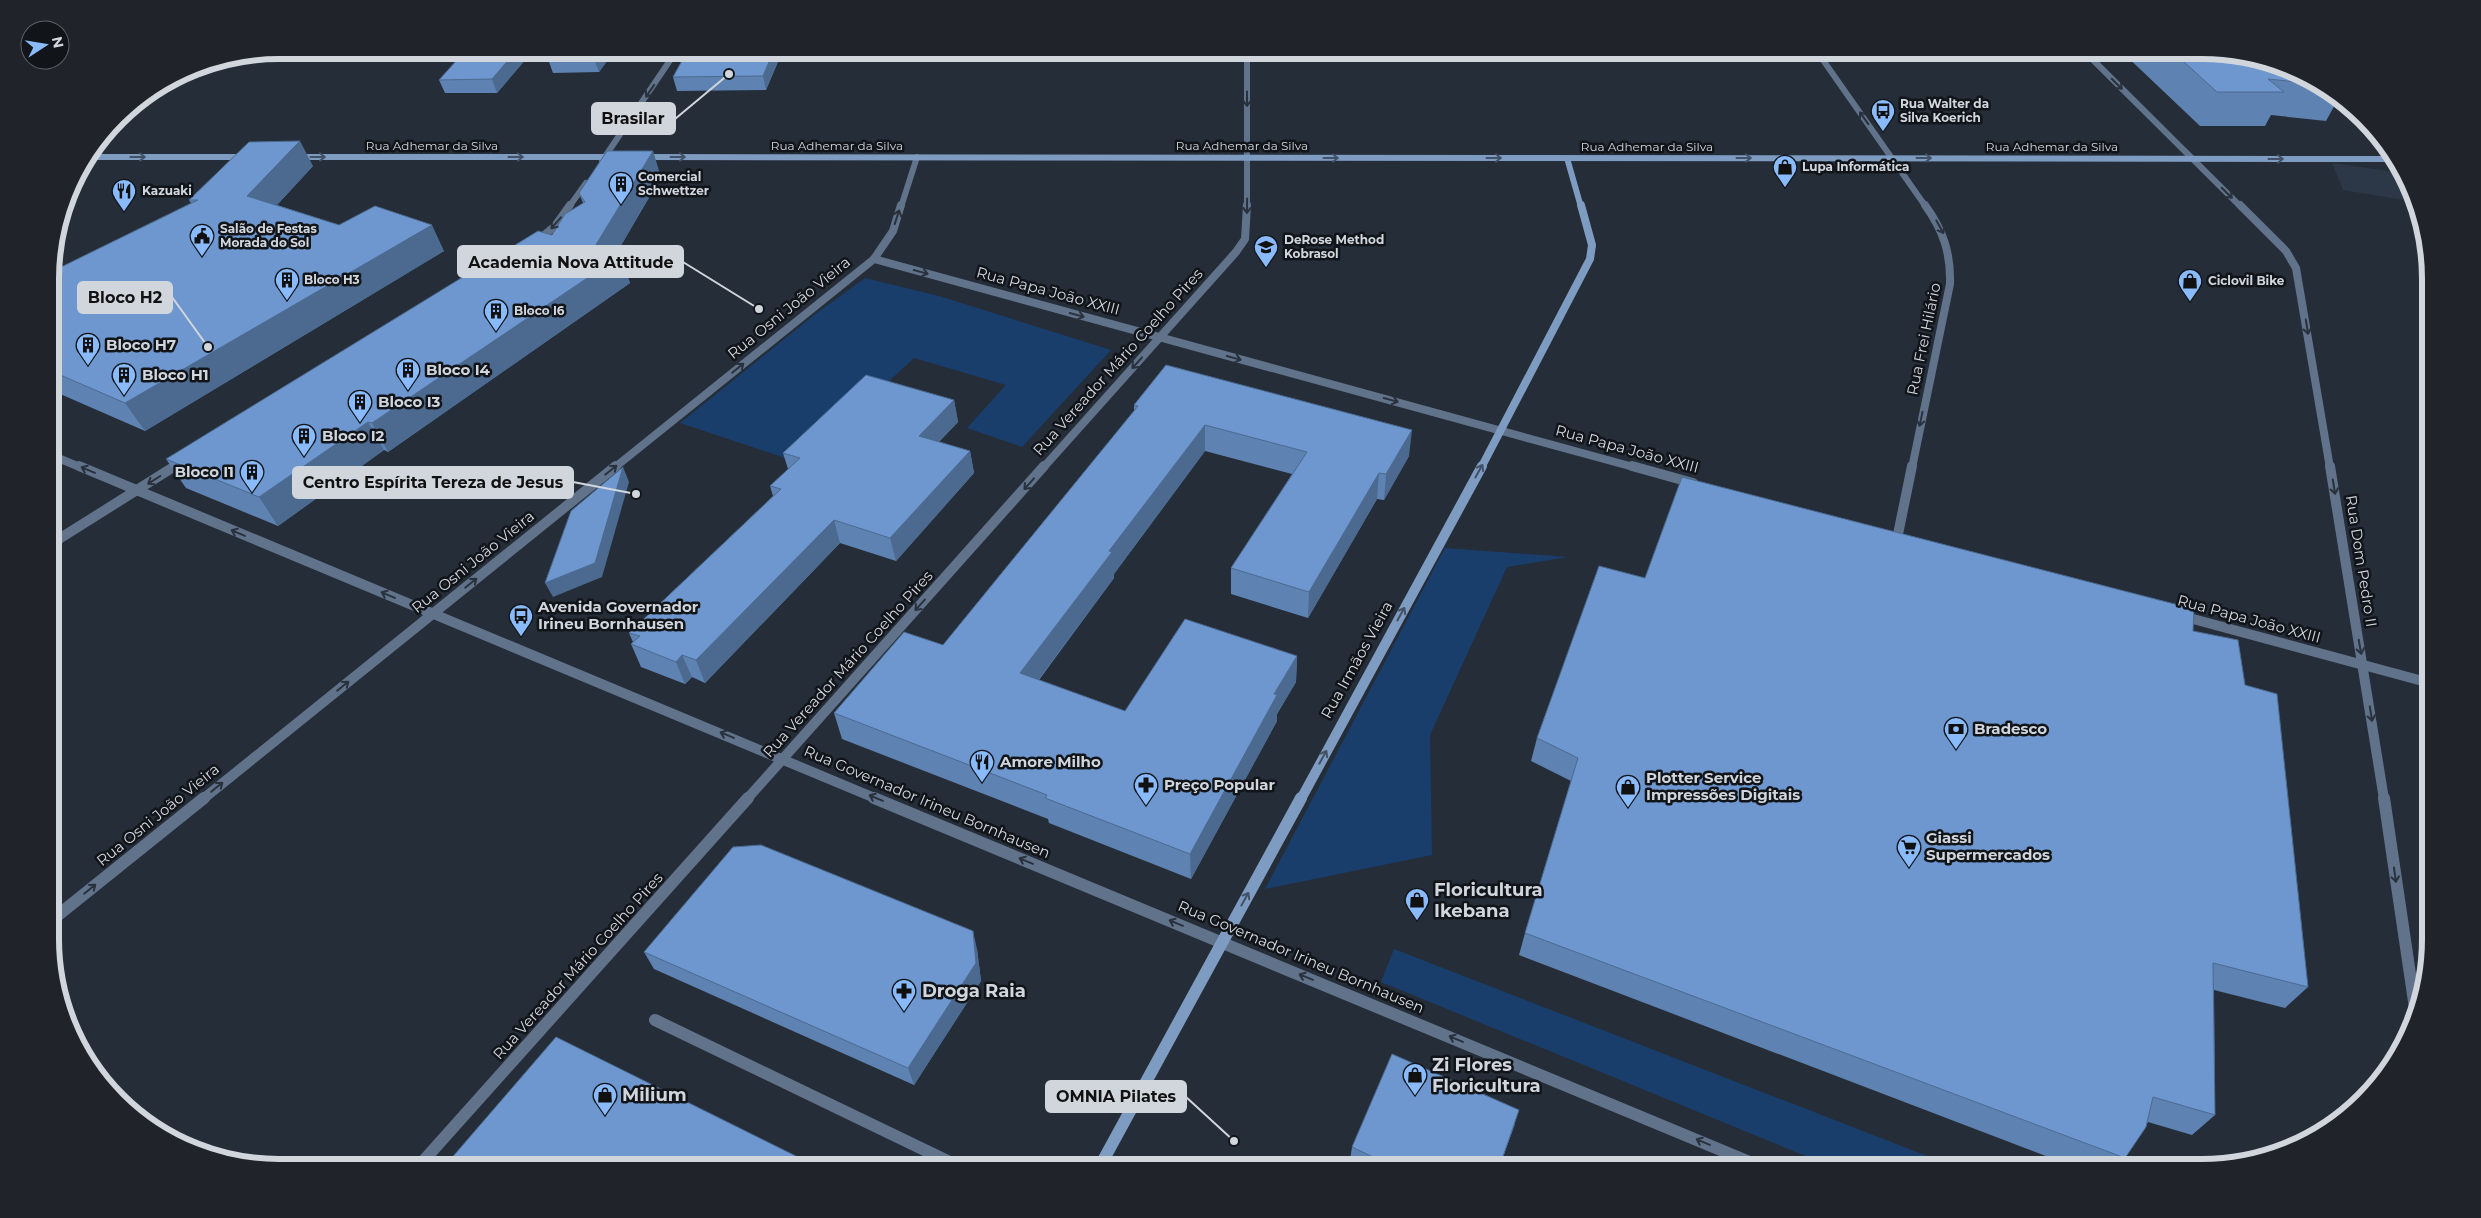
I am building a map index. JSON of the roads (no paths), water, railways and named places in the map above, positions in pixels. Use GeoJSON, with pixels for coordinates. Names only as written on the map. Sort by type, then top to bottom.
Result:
{"type":"FeatureCollection","features":[{"type":"Feature","properties":{"kind":"main road"},"geometry":{"type":"LineString","coordinates":[[96,157],[258,157]]}},
{"type":"Feature","properties":{"kind":"main road","name":"Rua Adhemar da Silva"},"geometry":{"type":"LineString","coordinates":[[288,157],[624,157]]}},
{"type":"Feature","properties":{"kind":"main road","name":"Rua Adhemar da Silva"},"geometry":{"type":"LineString","coordinates":[[633,157],[2193,158],[2381,160]]}},
{"type":"Feature","properties":{"kind":"main road","name":"Rua Irmãos Vieira"},"geometry":{"type":"LineString","coordinates":[[1104,1159],[1501,430],[1590,259],[1592,245],[1567,158]]}},
{"type":"Feature","properties":{"kind":"street"},"geometry":{"type":"LineString","coordinates":[[531,245],[555,226],[605,157],[671,59]]}},
{"type":"Feature","properties":{"kind":"street","name":"Rua Vereador Mário Coelho Pires"},"geometry":{"type":"LineString","coordinates":[[425,1159],[1236,252],[1245,239],[1247,59]]}},
{"type":"Feature","properties":{"kind":"street"},"geometry":{"type":"LineString","coordinates":[[1822,59],[1892,158]]}},
{"type":"Feature","properties":{"kind":"street","name":"Rua Dom Pedro II"},"geometry":{"type":"LineString","coordinates":[[2092,59],[2286,252],[2296,268],[2364,666],[2414,1000]]}},
{"type":"Feature","properties":{"kind":"street"},"geometry":{"type":"LineString","coordinates":[[237,168],[248,157]]}},
{"type":"Feature","properties":{"kind":"street","name":"Rua Osni João Vieira"},"geometry":{"type":"LineString","coordinates":[[59,914],[874,259],[893,231],[917,158]]}},
{"type":"Feature","properties":{"kind":"street","name":"Rua Frei Hilário"},"geometry":{"type":"LineString","coordinates":[[1892,158],[1942,231],[1949,246],[1951,263],[1950,284],[1897,539]]}},
{"type":"Feature","properties":{"kind":"street"},"geometry":{"type":"LineString","coordinates":[[2381,160],[2387,160]]}},
{"type":"Feature","properties":{"kind":"street","name":"Rua Papa João XXIII"},"geometry":{"type":"LineString","coordinates":[[874,259],[1708,487]]}},
{"type":"Feature","properties":{"kind":"street"},"geometry":{"type":"LineString","coordinates":[[59,539],[193,456]]}},
{"type":"Feature","properties":{"kind":"street","name":"Rua Governador Irineu Bornhausen"},"geometry":{"type":"LineString","coordinates":[[59,458],[1742,1159]]}},
{"type":"Feature","properties":{"kind":"street","name":"Rua Papa João XXIII"},"geometry":{"type":"LineString","coordinates":[[2170,613],[2422,682]]}},
{"type":"Feature","properties":{"kind":"street"},"geometry":{"type":"LineString","coordinates":[[655,1020],[943,1159]]}},
{"type":"Feature","properties":{"kind":"place","name":"Brasilar"},"geometry":{"type":"Point","coordinates":[729,74]}},
{"type":"Feature","properties":{"kind":"place","name":"Rua Walter da Silva Koerich"},"geometry":{"type":"Point","coordinates":[1883,132]}},
{"type":"Feature","properties":{"kind":"place","name":"Lupa Informática"},"geometry":{"type":"Point","coordinates":[1785,188]}},
{"type":"Feature","properties":{"kind":"place","name":"Comercial Schwettzer"},"geometry":{"type":"Point","coordinates":[621,205]}},
{"type":"Feature","properties":{"kind":"place","name":"Kazuaki"},"geometry":{"type":"Point","coordinates":[124,212]}},
{"type":"Feature","properties":{"kind":"place","name":"Salão de Festas Morada do Sol"},"geometry":{"type":"Point","coordinates":[202,257]}},
{"type":"Feature","properties":{"kind":"place","name":"DeRose Method Kobrasol"},"geometry":{"type":"Point","coordinates":[1266,268]}},
{"type":"Feature","properties":{"kind":"place","name":"Bloco H3"},"geometry":{"type":"Point","coordinates":[287,301]}},
{"type":"Feature","properties":{"kind":"place","name":"Ciclovil Bike"},"geometry":{"type":"Point","coordinates":[2190,302]}},
{"type":"Feature","properties":{"kind":"place","name":"Academia Nova Attitude"},"geometry":{"type":"Point","coordinates":[759,309]}},
{"type":"Feature","properties":{"kind":"place","name":"Bloco I6"},"geometry":{"type":"Point","coordinates":[496,332]}},
{"type":"Feature","properties":{"kind":"place","name":"Bloco H2"},"geometry":{"type":"Point","coordinates":[208,347]}},
{"type":"Feature","properties":{"kind":"place","name":"Bloco H7"},"geometry":{"type":"Point","coordinates":[88,366]}},
{"type":"Feature","properties":{"kind":"place","name":"Bloco I4"},"geometry":{"type":"Point","coordinates":[408,391]}},
{"type":"Feature","properties":{"kind":"place","name":"Bloco H1"},"geometry":{"type":"Point","coordinates":[124,396]}},
{"type":"Feature","properties":{"kind":"place","name":"Bloco I3"},"geometry":{"type":"Point","coordinates":[360,423]}},
{"type":"Feature","properties":{"kind":"place","name":"Bloco I2"},"geometry":{"type":"Point","coordinates":[304,457]}},
{"type":"Feature","properties":{"kind":"place","name":"Bloco I1"},"geometry":{"type":"Point","coordinates":[252,493]}},
{"type":"Feature","properties":{"kind":"place","name":"Centro Espírita Tereza de Jesus"},"geometry":{"type":"Point","coordinates":[636,494]}},
{"type":"Feature","properties":{"kind":"place","name":"Avenida Governador Irineu Bornhausen"},"geometry":{"type":"Point","coordinates":[521,637]}},
{"type":"Feature","properties":{"kind":"place","name":"Bradesco"},"geometry":{"type":"Point","coordinates":[1956,750]}},
{"type":"Feature","properties":{"kind":"place","name":"Amore Milho"},"geometry":{"type":"Point","coordinates":[982,783]}},
{"type":"Feature","properties":{"kind":"place","name":"Preço Popular"},"geometry":{"type":"Point","coordinates":[1146,806]}},
{"type":"Feature","properties":{"kind":"place","name":"Plotter Service Impressões Digitais"},"geometry":{"type":"Point","coordinates":[1628,808]}},
{"type":"Feature","properties":{"kind":"place","name":"Giassi Supermercados"},"geometry":{"type":"Point","coordinates":[1909,868]}},
{"type":"Feature","properties":{"kind":"place","name":"Floricultura Ikebana"},"geometry":{"type":"Point","coordinates":[1417,921]}},
{"type":"Feature","properties":{"kind":"place","name":"Droga Raia"},"geometry":{"type":"Point","coordinates":[904,1012]}},
{"type":"Feature","properties":{"kind":"place","name":"Zi Flores Floricultura"},"geometry":{"type":"Point","coordinates":[1415,1096]}},
{"type":"Feature","properties":{"kind":"place","name":"Milium"},"geometry":{"type":"Point","coordinates":[605,1116]}},
{"type":"Feature","properties":{"kind":"place","name":"OMNIA Pilates"},"geometry":{"type":"Point","coordinates":[1234,1141]}}]}
